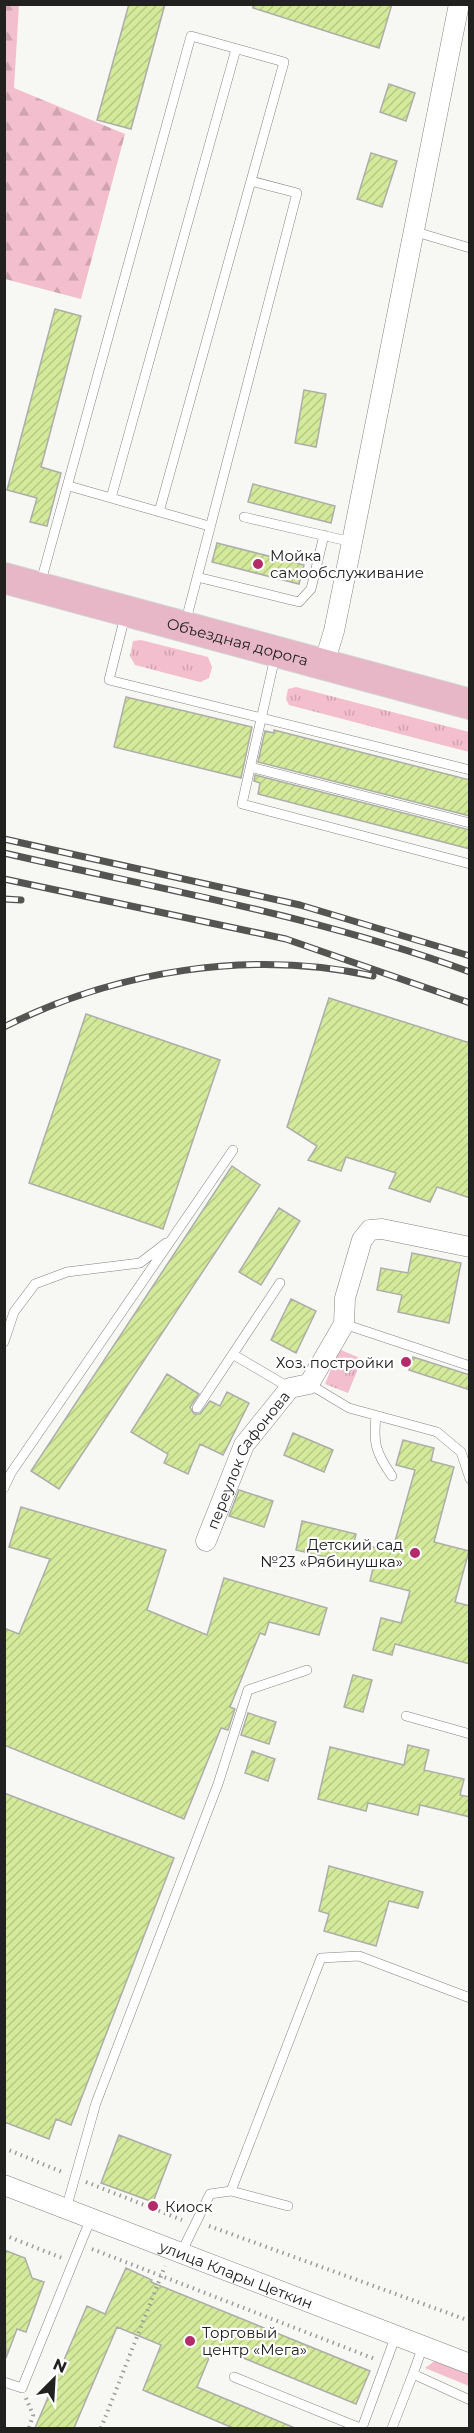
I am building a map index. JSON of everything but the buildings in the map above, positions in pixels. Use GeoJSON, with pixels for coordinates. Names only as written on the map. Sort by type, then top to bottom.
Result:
{"type":"FeatureCollection","features":[{"type":"Feature","properties":{"kind":"main road","name":"Объездная дорога"},"geometry":{"type":"LineString","coordinates":[[4,578],[470,704]]}},
{"type":"Feature","properties":{"kind":"street"},"geometry":{"type":"LineString","coordinates":[[324,664],[334,631],[416,232],[459,4]]}},
{"type":"Feature","properties":{"kind":"street"},"geometry":{"type":"LineString","coordinates":[[344,1323],[345,1298],[362,1240],[370,1230],[382,1229],[470,1247]]}},
{"type":"Feature","properties":{"kind":"street","name":"переулок Сафонова"},"geometry":{"type":"LineString","coordinates":[[206,1541],[244,1445],[299,1386],[344,1323]]}},
{"type":"Feature","properties":{"kind":"street","name":"улица Клары Цеткин"},"geometry":{"type":"LineString","coordinates":[[4,2185],[470,2364]]}},
{"type":"Feature","properties":{"kind":"lane"},"geometry":{"type":"LineString","coordinates":[[39,587],[69,486],[190,36],[284,62],[159,512]]}},
{"type":"Feature","properties":{"kind":"lane"},"geometry":{"type":"LineString","coordinates":[[111,498],[236,49]]}},
{"type":"Feature","properties":{"kind":"lane"},"geometry":{"type":"LineString","coordinates":[[184,626],[297,193],[251,181]]}},
{"type":"Feature","properties":{"kind":"lane"},"geometry":{"type":"LineString","coordinates":[[416,232],[470,248]]}},
{"type":"Feature","properties":{"kind":"lane"},"geometry":{"type":"LineString","coordinates":[[69,486],[209,526]]}},
{"type":"Feature","properties":{"kind":"lane"},"geometry":{"type":"LineString","coordinates":[[244,518],[352,542]]}},
{"type":"Feature","properties":{"kind":"lane"},"geometry":{"type":"LineString","coordinates":[[197,577],[299,602],[311,588],[324,535]]}},
{"type":"Feature","properties":{"kind":"lane"},"geometry":{"type":"LineString","coordinates":[[127,611],[109,680],[470,770]]}},
{"type":"Feature","properties":{"kind":"lane"},"geometry":{"type":"LineString","coordinates":[[276,651],[242,804],[470,864]]}},
{"type":"Feature","properties":{"kind":"lane"},"geometry":{"type":"LineString","coordinates":[[250,767],[470,823]]}},
{"type":"Feature","properties":{"kind":"lane"},"geometry":{"type":"LineString","coordinates":[[4,1488],[11,1473],[233,1150]]}},
{"type":"Feature","properties":{"kind":"lane"},"geometry":{"type":"LineString","coordinates":[[4,1342],[14,1312],[35,1284],[67,1272],[140,1263],[173,1238]]}},
{"type":"Feature","properties":{"kind":"lane"},"geometry":{"type":"LineString","coordinates":[[197,1408],[280,1282]]}},
{"type":"Feature","properties":{"kind":"lane"},"geometry":{"type":"LineString","coordinates":[[344,1323],[470,1366]]}},
{"type":"Feature","properties":{"kind":"lane"},"geometry":{"type":"LineString","coordinates":[[234,1355],[349,1408],[437,1432],[461,1452],[470,1479]]}},
{"type":"Feature","properties":{"kind":"lane"},"geometry":{"type":"LineString","coordinates":[[376,1416],[374,1435],[378,1455],[392,1476]]}},
{"type":"Feature","properties":{"kind":"lane"},"geometry":{"type":"LineString","coordinates":[[66,2208],[100,2092],[218,1784],[248,1689],[307,1670]]}},
{"type":"Feature","properties":{"kind":"lane"},"geometry":{"type":"LineString","coordinates":[[406,1716],[470,1734]]}},
{"type":"Feature","properties":{"kind":"lane"},"geometry":{"type":"LineString","coordinates":[[231,2191],[321,1958],[359,1956],[470,1998]]}},
{"type":"Feature","properties":{"kind":"lane"},"geometry":{"type":"LineString","coordinates":[[175,2251],[196,2222],[210,2194],[231,2191],[288,2206]]}},
{"type":"Feature","properties":{"kind":"lane"},"geometry":{"type":"LineString","coordinates":[[4,2382],[22,2388],[91,2218]]}},
{"type":"Feature","properties":{"kind":"lane"},"geometry":{"type":"LineString","coordinates":[[234,2378],[361,2428],[396,2335]]}},
{"type":"Feature","properties":{"kind":"lane"},"geometry":{"type":"LineString","coordinates":[[392,2428],[423,2346]]}},
{"type":"Feature","properties":{"kind":"lane"},"geometry":{"type":"LineString","coordinates":[[413,2374],[470,2400]]}},
{"type":"Feature","properties":{"kind":"path"},"geometry":{"type":"LineString","coordinates":[[4,2148],[178,2219],[196,2222],[470,2320]]}},
{"type":"Feature","properties":{"kind":"path"},"geometry":{"type":"LineString","coordinates":[[101,2428],[162,2277],[175,2251],[178,2219]]}},
{"type":"Feature","properties":{"kind":"path"},"geometry":{"type":"LineString","coordinates":[[4,2235],[72,2262]]}},
{"type":"Feature","properties":{"kind":"path"},"geometry":{"type":"LineString","coordinates":[[80,2244],[386,2363]]}},
{"type":"Feature","properties":{"kind":"path"},"geometry":{"type":"LineString","coordinates":[[22,2388],[33,2415],[29,2428]]}},
{"type":"Feature","properties":{"kind":"green space"},"geometry":{"type":"Polygon","coordinates":[[[4,5],[19,5],[14,88],[125,134],[81,299],[5,279],[4,5]]]}},
{"type":"Feature","properties":{"kind":"green space"},"geometry":{"type":"Polygon","coordinates":[[[141,640],[208,657],[212,667],[209,678],[200,682],[135,665],[130,656],[133,641],[141,640]]]}},
{"type":"Feature","properties":{"kind":"green space"},"geometry":{"type":"Polygon","coordinates":[[[296,687],[469,732],[469,752],[289,705],[286,699],[288,689],[296,687]]]}},
{"type":"Feature","properties":{"kind":"green space"},"geometry":{"type":"Polygon","coordinates":[[[339,1349],[362,1359],[348,1393],[325,1384],[339,1349]]]}},
{"type":"Feature","properties":{"kind":"green space"},"geometry":{"type":"Polygon","coordinates":[[[436,2360],[469,2373],[469,2386],[425,2368],[436,2360]]]}},
{"type":"Feature","properties":{"kind":"railway"},"geometry":{"type":"LineString","coordinates":[[4,839],[300,905],[470,956]]}},
{"type":"Feature","properties":{"kind":"railway"},"geometry":{"type":"LineString","coordinates":[[4,853],[298,920],[356,935],[470,972]]}},
{"type":"Feature","properties":{"kind":"railway"},"geometry":{"type":"LineString","coordinates":[[4,879],[286,939],[470,1003]]}},
{"type":"Feature","properties":{"kind":"railway"},"geometry":{"type":"LineString","coordinates":[[4,899],[21,900]]}},
{"type":"Feature","properties":{"kind":"railway"},"geometry":{"type":"LineString","coordinates":[[4,1027],[91,992],[137,979],[184,970],[279,965],[327,968],[373,976]]}},
{"type":"Feature","properties":{"kind":"place","name":"Мойка самообслуживание"},"geometry":{"type":"Point","coordinates":[258,564]}},
{"type":"Feature","properties":{"kind":"place","name":"Хоз. постройки"},"geometry":{"type":"Point","coordinates":[406,1362]}},
{"type":"Feature","properties":{"kind":"place","name":"Детский сад №23 «Рябинушка»"},"geometry":{"type":"Point","coordinates":[415,1553]}},
{"type":"Feature","properties":{"kind":"place","name":"Киоск"},"geometry":{"type":"Point","coordinates":[153,2206]}},
{"type":"Feature","properties":{"kind":"place","name":"Торговый центр «Мега»"},"geometry":{"type":"Point","coordinates":[190,2341]}}]}
